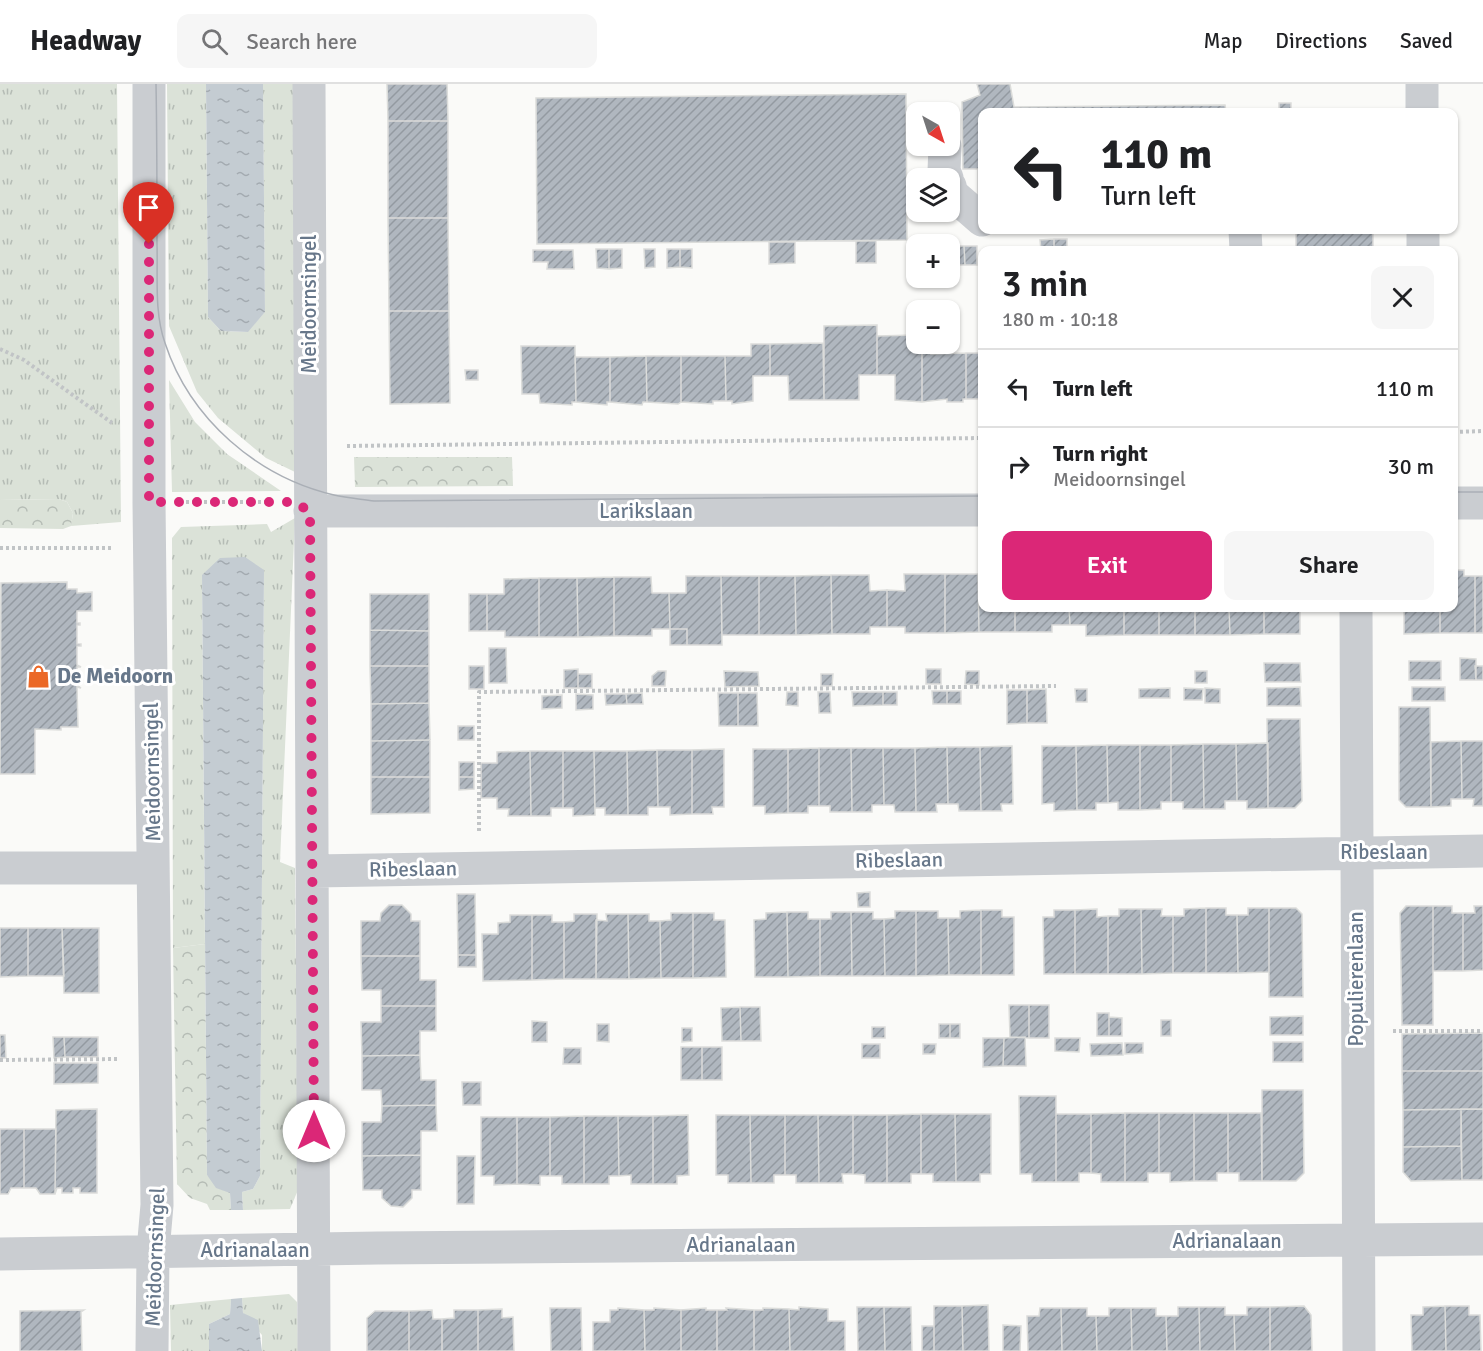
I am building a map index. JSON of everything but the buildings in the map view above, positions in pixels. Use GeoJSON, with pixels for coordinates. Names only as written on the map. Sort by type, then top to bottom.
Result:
{"type":"FeatureCollection","features":[{"type":"Feature","properties":{"kind":"street","name":"Meidoornsingel"},"geometry":{"type":"LineString","coordinates":[[149,84],[149,502],[157,1205],[153,1251],[152,1351]]}},
{"type":"Feature","properties":{"kind":"street","name":"Meidoornsingel"},"geometry":{"type":"LineString","coordinates":[[309,84],[309,446],[314,871],[314,1351]]}},
{"type":"Feature","properties":{"kind":"street"},"geometry":{"type":"LineString","coordinates":[[1422,84],[1422,108]]}},
{"type":"Feature","properties":{"kind":"street"},"geometry":{"type":"LineString","coordinates":[[960,201],[978,217]]}},
{"type":"Feature","properties":{"kind":"street"},"geometry":{"type":"LineString","coordinates":[[1458,503],[1483,503]]}},
{"type":"Feature","properties":{"kind":"street","name":"Larikslaan"},"geometry":{"type":"LineString","coordinates":[[310,512],[978,510]]}},
{"type":"Feature","properties":{"kind":"street","name":"Populierenlaan"},"geometry":{"type":"LineString","coordinates":[[1356,612],[1359,1351]]}},
{"type":"Feature","properties":{"kind":"street","name":"Ribeslaan"},"geometry":{"type":"LineString","coordinates":[[314,871],[1483,851]]}},
{"type":"Feature","properties":{"kind":"street"},"geometry":{"type":"LineString","coordinates":[[0,868],[153,868]]}},
{"type":"Feature","properties":{"kind":"street","name":"Adrianalaan"},"geometry":{"type":"LineString","coordinates":[[0,1254],[1483,1239]]}},
{"type":"Feature","properties":{"kind":"path"},"geometry":{"type":"LineString","coordinates":[[0,349],[24,360],[149,450]]}},
{"type":"Feature","properties":{"kind":"path"},"geometry":{"type":"LineString","coordinates":[[1458,432],[1483,431]]}},
{"type":"Feature","properties":{"kind":"path"},"geometry":{"type":"LineString","coordinates":[[309,446],[978,438]]}},
{"type":"Feature","properties":{"kind":"path"},"geometry":{"type":"LineString","coordinates":[[149,502],[295,502],[310,512]]}},
{"type":"Feature","properties":{"kind":"path"},"geometry":{"type":"LineString","coordinates":[[0,548],[150,548]]}},
{"type":"Feature","properties":{"kind":"path"},"geometry":{"type":"LineString","coordinates":[[480,868],[479,692],[1056,686]]}},
{"type":"Feature","properties":{"kind":"path"},"geometry":{"type":"LineString","coordinates":[[1356,1032],[1483,1031]]}},
{"type":"Feature","properties":{"kind":"path"},"geometry":{"type":"LineString","coordinates":[[0,1060],[121,1059]]}},
{"type":"Feature","properties":{"kind":"green space"},"geometry":{"type":"Polygon","coordinates":[[[0,84],[117,84],[121,522],[71,526],[73,513],[67,502],[59,499],[0,500],[0,84]]]}},
{"type":"Feature","properties":{"kind":"green space"},"geometry":{"type":"Polygon","coordinates":[[[167,84],[206,84],[208,317],[221,331],[247,332],[265,312],[263,84],[293,84],[295,472],[266,458],[218,418],[197,392],[169,326],[167,84]]]}},
{"type":"Feature","properties":{"kind":"green space"},"geometry":{"type":"Polygon","coordinates":[[[169,380],[195,422],[227,454],[281,491],[172,492],[169,380]]]}},
{"type":"Feature","properties":{"kind":"green space"},"geometry":{"type":"Polygon","coordinates":[[[354,457],[512,457],[513,486],[355,487],[354,457]]]}},
{"type":"Feature","properties":{"kind":"green space"},"geometry":{"type":"Polygon","coordinates":[[[59,499],[67,502],[73,513],[71,526],[63,529],[0,528],[0,500],[59,499]]]}},
{"type":"Feature","properties":{"kind":"green space"},"geometry":{"type":"Polygon","coordinates":[[[295,518],[280,862],[295,868],[298,1190],[290,1209],[243,1210],[242,1192],[253,1189],[260,1176],[264,570],[202,575],[205,944],[173,948],[172,538],[181,527],[267,524],[271,532],[295,518]]]}},
{"type":"Feature","properties":{"kind":"green space"},"geometry":{"type":"Polygon","coordinates":[[[205,944],[207,1175],[230,1192],[231,1210],[210,1210],[207,1204],[190,1198],[177,1184],[173,948],[205,944]]]}},
{"type":"Feature","properties":{"kind":"green space"},"geometry":{"type":"Polygon","coordinates":[[[289,1294],[297,1302],[298,1351],[262,1351],[262,1335],[243,1313],[242,1298],[289,1294]]]}},
{"type":"Feature","properties":{"kind":"green space"},"geometry":{"type":"Polygon","coordinates":[[[231,1299],[230,1314],[209,1324],[209,1351],[171,1351],[170,1305],[231,1299]]]}},
{"type":"Feature","properties":{"kind":"water"},"geometry":{"type":"Polygon","coordinates":[[[206,84],[263,84],[265,312],[248,332],[221,331],[208,317],[206,84]]]}},
{"type":"Feature","properties":{"kind":"water"},"geometry":{"type":"Polygon","coordinates":[[[245,557],[264,570],[260,1176],[253,1189],[242,1192],[243,1210],[231,1210],[230,1193],[216,1188],[207,1175],[202,575],[220,558],[245,557]]]}},
{"type":"Feature","properties":{"kind":"water"},"geometry":{"type":"Polygon","coordinates":[[[242,1298],[243,1313],[258,1320],[262,1351],[209,1351],[209,1324],[230,1314],[231,1299],[242,1298]]]}},
{"type":"Feature","properties":{"kind":"tram line"},"geometry":{"type":"LineString","coordinates":[[156,84],[157,294],[159,319],[165,343],[176,371],[209,420],[253,459],[279,474],[334,495],[374,501],[978,496]]}},
{"type":"Feature","properties":{"kind":"tram line"},"geometry":{"type":"LineString","coordinates":[[1458,492],[1483,492]]}},
{"type":"Feature","properties":{"kind":"place","name":"De Meidoorn"},"geometry":{"type":"Point","coordinates":[39,676]}},
{"type":"Feature","properties":{"kind":"route"},"geometry":{"type":"LineString","coordinates":[[149,244],[149,502],[295,502],[310,512],[314,1131]]}}]}
